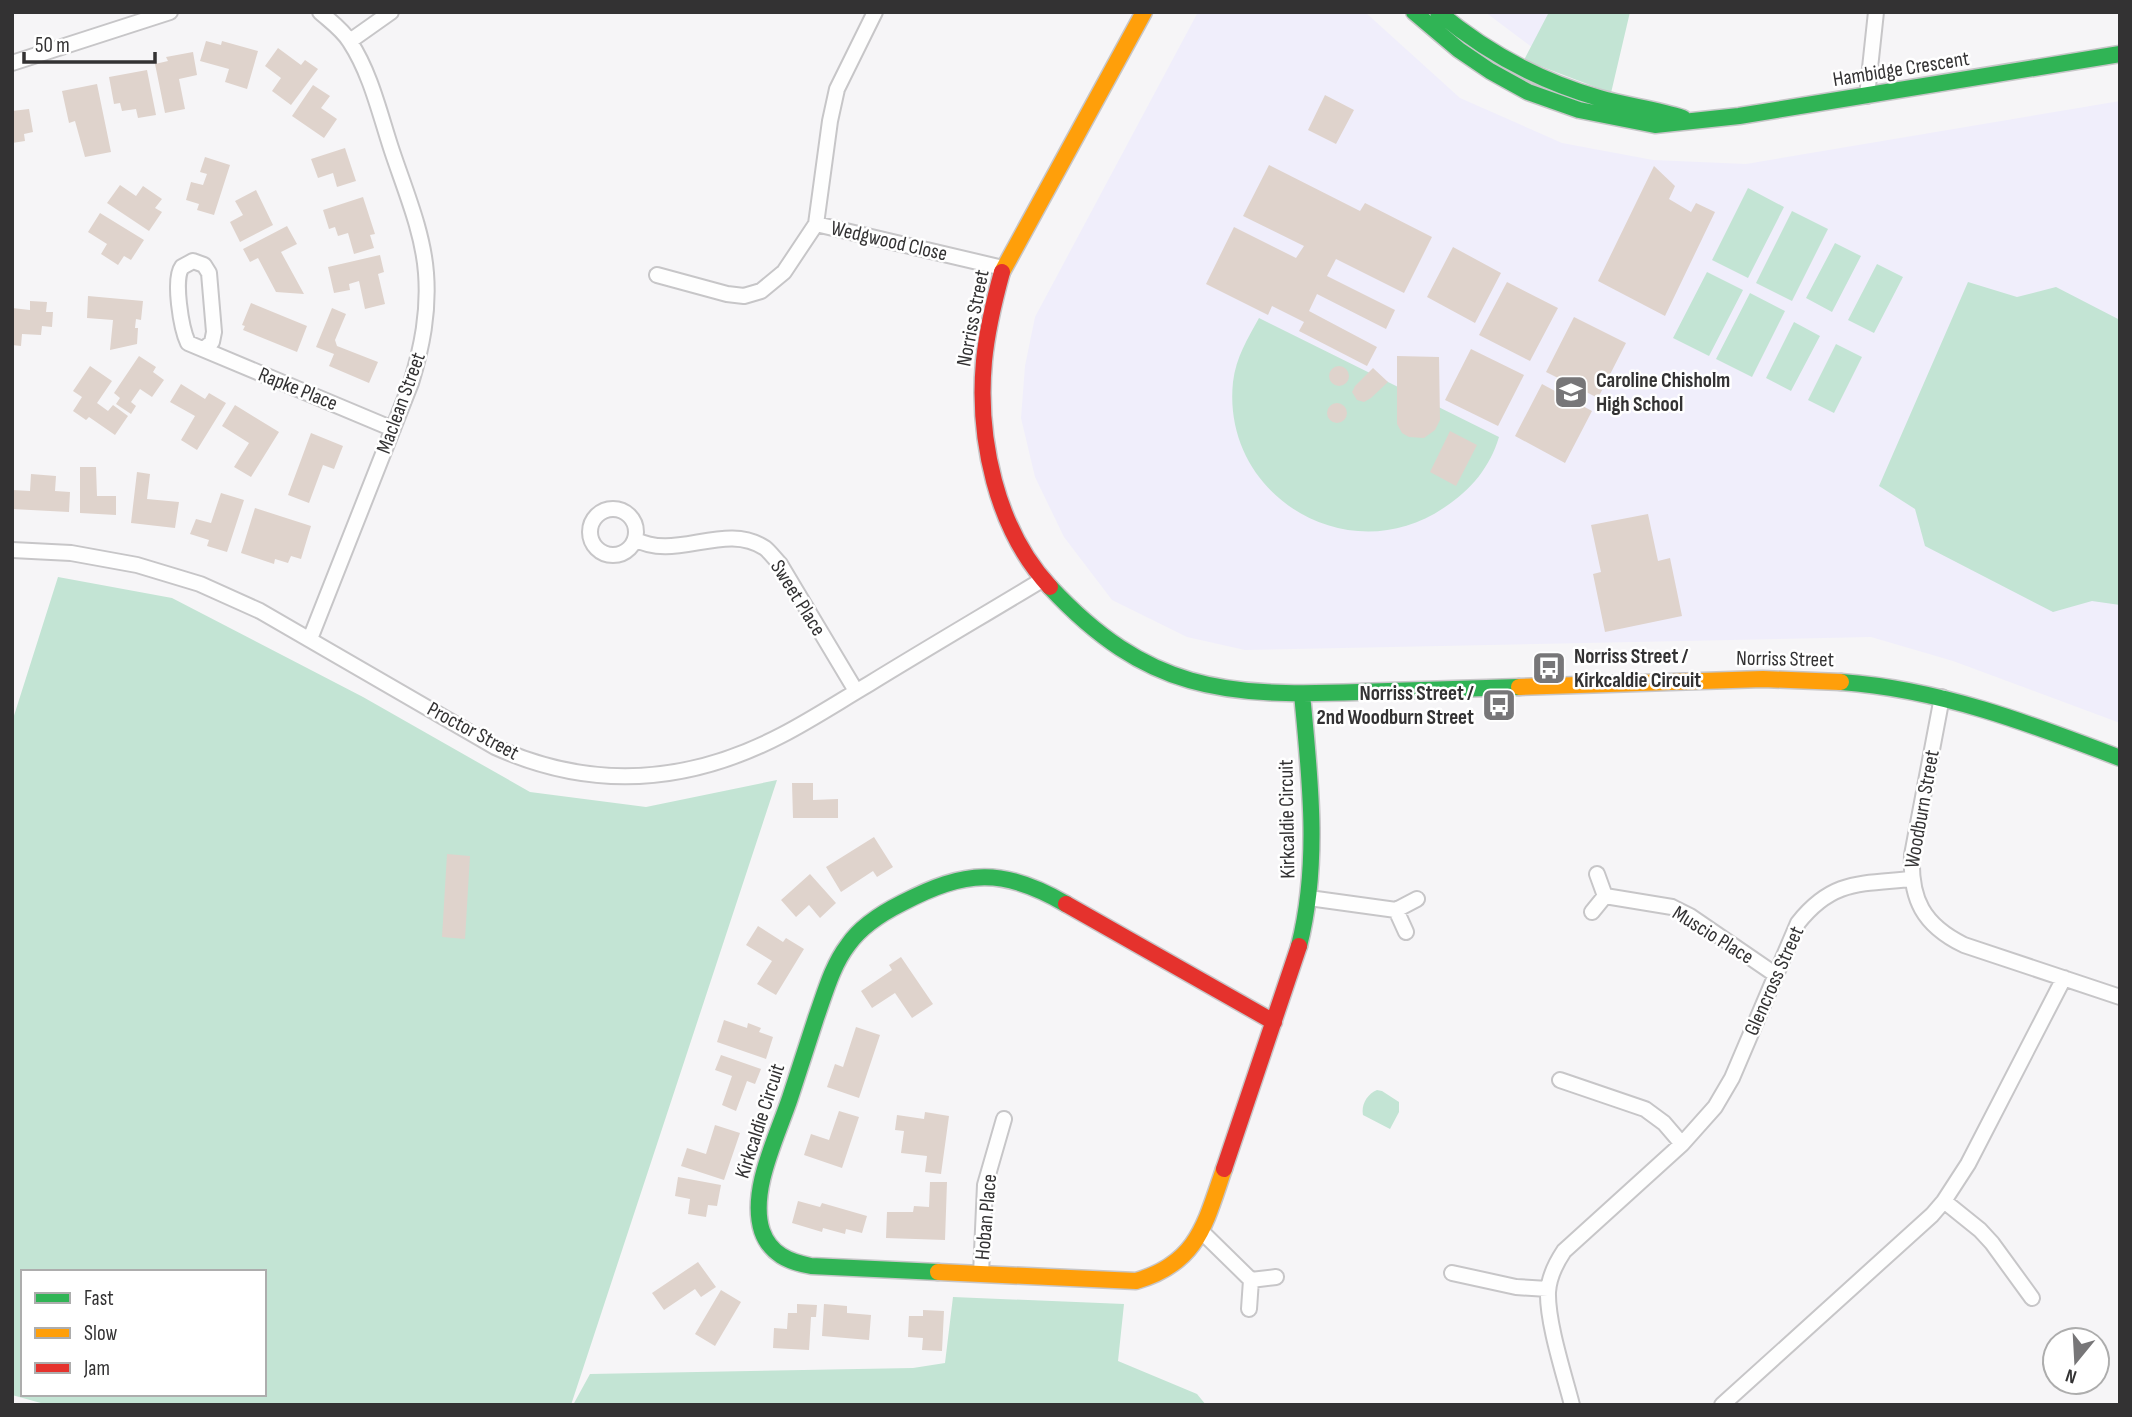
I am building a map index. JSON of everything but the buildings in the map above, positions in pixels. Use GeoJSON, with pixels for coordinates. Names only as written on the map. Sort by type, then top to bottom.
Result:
{"type":"FeatureCollection","features":[{"type":"Feature","properties":{"kind":"street"},"geometry":{"type":"LineString","coordinates":[[12,63],[170,12]]}},
{"type":"Feature","properties":{"kind":"street","name":"Maclean Street"},"geometry":{"type":"LineString","coordinates":[[310,639],[411,383],[422,347],[427,310],[426,274],[415,222],[366,73],[350,41],[320,12]]}},
{"type":"Feature","properties":{"kind":"street"},"geometry":{"type":"LineString","coordinates":[[350,41],[391,12]]}},
{"type":"Feature","properties":{"kind":"street","name":"Wedgwood Close"},"geometry":{"type":"LineString","coordinates":[[657,275],[744,296],[761,291],[784,272],[816,224],[837,89],[875,12]]}},
{"type":"Feature","properties":{"kind":"street","name":"Norriss Street"},"geometry":{"type":"LineString","coordinates":[[1144,12],[1003,268],[984,352],[984,436],[992,476],[1004,514],[1021,549],[1042,580],[1093,631],[1153,667],[1197,683],[1242,692],[1302,694],[1763,678],[1872,684],[1942,697],[2024,722],[2120,758]]}},
{"type":"Feature","properties":{"kind":"street","name":"Hambidge Crescent"},"geometry":{"type":"LineString","coordinates":[[1414,12],[1490,71],[1538,96],[1579,110],[1655,125],[1739,116],[2120,54]]}},
{"type":"Feature","properties":{"kind":"street","name":"Hambidge Crescent"},"geometry":{"type":"LineString","coordinates":[[1438,12],[1497,56],[1520,68],[1583,94],[1665,111],[1688,120]]}},
{"type":"Feature","properties":{"kind":"street"},"geometry":{"type":"LineString","coordinates":[[1867,96],[1876,12]]}},
{"type":"Feature","properties":{"kind":"street","name":"Wedgwood Close"},"geometry":{"type":"LineString","coordinates":[[816,224],[1003,268]]}},
{"type":"Feature","properties":{"kind":"street","name":"Rapke Place"},"geometry":{"type":"LineString","coordinates":[[205,348],[212,342],[214,332],[209,273],[204,265],[193,261],[178,272],[184,333],[188,343],[393,429]]}},
{"type":"Feature","properties":{"kind":"street","name":"Sweet Place"},"geometry":{"type":"LineString","coordinates":[[635,539],[645,545],[659,547],[729,539],[748,540],[766,549],[780,564],[856,691]]}},
{"type":"Feature","properties":{"kind":"street","name":"Proctor Street"},"geometry":{"type":"LineString","coordinates":[[12,550],[71,553],[137,565],[200,584],[260,611],[506,752],[564,771],[612,777],[661,775],[735,757],[783,735],[1042,580]]}},
{"type":"Feature","properties":{"kind":"street","name":"Kirkcaldie Circuit"},"geometry":{"type":"LineString","coordinates":[[1274,1022],[1048,893],[1022,882],[993,876],[964,878],[921,892],[867,923],[845,950],[828,983],[759,1190],[757,1212],[761,1231],[771,1248],[793,1264],[1136,1281],[1158,1276],[1179,1263],[1202,1232],[1297,956],[1309,898],[1312,852],[1302,694]]}},
{"type":"Feature","properties":{"kind":"street","name":"Woodburn Street"},"geometry":{"type":"LineString","coordinates":[[1942,697],[1912,855],[1911,878],[1917,902],[1929,921],[1945,936],[1964,945],[2120,997]]}},
{"type":"Feature","properties":{"kind":"street"},"geometry":{"type":"LineString","coordinates":[[1592,912],[1605,896],[1597,874]]}},
{"type":"Feature","properties":{"kind":"street","name":"Glencross Street"},"geometry":{"type":"LineString","coordinates":[[1572,1405],[1548,1290],[1555,1265],[1564,1251],[1682,1144],[1715,1107],[1732,1078],[1798,923],[1811,906],[1828,893],[1847,886],[1911,878]]}},
{"type":"Feature","properties":{"kind":"street","name":"Muscio Place"},"geometry":{"type":"LineString","coordinates":[[1605,896],[1672,907],[1690,916],[1776,975]]}},
{"type":"Feature","properties":{"kind":"street"},"geometry":{"type":"LineString","coordinates":[[1309,898],[1396,910],[1417,899]]}},
{"type":"Feature","properties":{"kind":"street"},"geometry":{"type":"LineString","coordinates":[[1396,910],[1406,932]]}},
{"type":"Feature","properties":{"kind":"street"},"geometry":{"type":"LineString","coordinates":[[1722,1405],[1932,1215],[1944,1201],[1968,1164],[2064,978]]}},
{"type":"Feature","properties":{"kind":"street"},"geometry":{"type":"LineString","coordinates":[[1560,1080],[1645,1109],[1664,1123],[1682,1144]]}},
{"type":"Feature","properties":{"kind":"street","name":"Hoban Place"},"geometry":{"type":"LineString","coordinates":[[981,1274],[985,1185],[1004,1119]]}},
{"type":"Feature","properties":{"kind":"street"},"geometry":{"type":"LineString","coordinates":[[1944,1201],[1992,1242],[2032,1298]]}},
{"type":"Feature","properties":{"kind":"street"},"geometry":{"type":"LineString","coordinates":[[1202,1232],[1251,1280],[1249,1309]]}},
{"type":"Feature","properties":{"kind":"street"},"geometry":{"type":"LineString","coordinates":[[1452,1273],[1516,1287],[1548,1290]]}},
{"type":"Feature","properties":{"kind":"street"},"geometry":{"type":"LineString","coordinates":[[1251,1280],[1276,1277]]}},
{"type":"Feature","properties":{"kind":"shaded area","name":"Caroline Chisholm High School"},"geometry":{"type":"Polygon","coordinates":[[[1198,12],[1365,12],[1460,98],[1562,143],[1653,160],[1746,164],[2120,101],[2120,723],[1953,661],[1871,637],[1245,650],[1187,637],[1112,600],[1064,537],[1035,477],[1021,418],[1025,366],[1035,317],[1198,12]]]}},
{"type":"Feature","properties":{"kind":"shaded area"},"geometry":{"type":"Polygon","coordinates":[[[1485,12],[1551,12],[1533,48],[1485,12]]]}},
{"type":"Feature","properties":{"kind":"green space"},"geometry":{"type":"Polygon","coordinates":[[[1549,12],[1630,12],[1611,93],[1524,60],[1549,12]]]}},
{"type":"Feature","properties":{"kind":"green space"},"geometry":{"type":"Polygon","coordinates":[[[1748,188],[1784,207],[1748,278],[1712,260],[1748,188]]]}},
{"type":"Feature","properties":{"kind":"green space"},"geometry":{"type":"Polygon","coordinates":[[[1792,211],[1828,229],[1792,301],[1756,283],[1792,211]]]}},
{"type":"Feature","properties":{"kind":"green space"},"geometry":{"type":"Polygon","coordinates":[[[1835,243],[1861,256],[1832,312],[1806,298],[1835,243]]]}},
{"type":"Feature","properties":{"kind":"green space"},"geometry":{"type":"Polygon","coordinates":[[[1877,264],[1903,277],[1874,333],[1848,320],[1877,264]]]}},
{"type":"Feature","properties":{"kind":"green space"},"geometry":{"type":"Polygon","coordinates":[[[1707,272],[1743,290],[1709,356],[1673,338],[1707,272]]]}},
{"type":"Feature","properties":{"kind":"green space"},"geometry":{"type":"Polygon","coordinates":[[[1968,282],[2017,297],[2056,287],[2120,320],[2120,605],[2092,601],[2053,612],[1925,546],[1915,509],[1879,486],[1968,282]]]}},
{"type":"Feature","properties":{"kind":"green space"},"geometry":{"type":"Polygon","coordinates":[[[1750,293],[1785,311],[1752,377],[1716,359],[1750,293]]]}},
{"type":"Feature","properties":{"kind":"green space"},"geometry":{"type":"Polygon","coordinates":[[[1259,318],[1499,437],[1485,468],[1471,485],[1445,507],[1408,525],[1370,531],[1333,527],[1299,512],[1270,489],[1248,459],[1235,423],[1233,382],[1237,364],[1259,318]]]}},
{"type":"Feature","properties":{"kind":"green space"},"geometry":{"type":"Polygon","coordinates":[[[1794,322],[1820,336],[1791,391],[1766,378],[1794,322]]]}},
{"type":"Feature","properties":{"kind":"green space"},"geometry":{"type":"Polygon","coordinates":[[[1836,344],[1862,357],[1834,413],[1808,400],[1836,344]]]}},
{"type":"Feature","properties":{"kind":"green space"},"geometry":{"type":"Polygon","coordinates":[[[58,577],[172,598],[363,697],[530,792],[646,807],[777,780],[571,1405],[48,1405],[12,1395],[12,722],[58,577]]]}},
{"type":"Feature","properties":{"kind":"green space"},"geometry":{"type":"Polygon","coordinates":[[[1377,1090],[1399,1102],[1399,1112],[1390,1129],[1363,1115],[1366,1100],[1377,1090]]]}},
{"type":"Feature","properties":{"kind":"green space"},"geometry":{"type":"Polygon","coordinates":[[[953,1297],[1124,1304],[1118,1361],[1197,1394],[1206,1405],[573,1405],[590,1374],[913,1368],[945,1363],[953,1297]]]}},
{"type":"Feature","properties":{"kind":"traffic: fast"},"geometry":{"type":"LineString","coordinates":[[1414,12],[1459,50],[1528,92],[1579,110],[1655,125],[1739,116],[2120,54]]}},
{"type":"Feature","properties":{"kind":"traffic: fast"},"geometry":{"type":"LineString","coordinates":[[1438,12],[1475,40],[1534,74],[1599,98],[1683,118]]}},
{"type":"Feature","properties":{"kind":"traffic: fast"},"geometry":{"type":"LineString","coordinates":[[1050,587],[1086,622],[1120,648],[1155,667],[1190,680],[1227,688],[1311,693],[1519,687]]}},
{"type":"Feature","properties":{"kind":"traffic: fast"},"geometry":{"type":"LineString","coordinates":[[1841,682],[1948,700],[2018,720],[2120,758]]}},
{"type":"Feature","properties":{"kind":"traffic: fast"},"geometry":{"type":"LineString","coordinates":[[1299,946],[1311,852],[1310,789],[1302,694]]}},
{"type":"Feature","properties":{"kind":"traffic: fast"},"geometry":{"type":"LineString","coordinates":[[938,1272],[811,1266],[781,1256],[770,1246],[762,1231],[759,1199],[766,1164],[826,989],[842,953],[866,926],[894,907],[945,884],[984,877],[1003,879],[1023,884],[1066,904]]}},
{"type":"Feature","properties":{"kind":"traffic: slow"},"geometry":{"type":"LineString","coordinates":[[1002,272],[1144,12]]}},
{"type":"Feature","properties":{"kind":"traffic: slow"},"geometry":{"type":"LineString","coordinates":[[1519,687],[1763,679],[1841,682]]}},
{"type":"Feature","properties":{"kind":"traffic: slow"},"geometry":{"type":"LineString","coordinates":[[938,1272],[1136,1281],[1173,1264],[1186,1252],[1204,1224],[1224,1169]]}},
{"type":"Feature","properties":{"kind":"traffic: jam"},"geometry":{"type":"LineString","coordinates":[[1002,272],[984,361],[984,421],[988,451],[994,481],[1016,538],[1031,564],[1050,587]]}},
{"type":"Feature","properties":{"kind":"traffic: jam"},"geometry":{"type":"LineString","coordinates":[[1066,904],[1274,1022]]}},
{"type":"Feature","properties":{"kind":"traffic: jam"},"geometry":{"type":"LineString","coordinates":[[1224,1169],[1299,946]]}},
{"type":"Feature","properties":{"kind":"place","name":"Caroline Chisholm High School"},"geometry":{"type":"Point","coordinates":[1571,392]}},
{"type":"Feature","properties":{"kind":"place","name":"Norriss Street / Kirkcaldie Circuit"},"geometry":{"type":"Point","coordinates":[1549,668]}},
{"type":"Feature","properties":{"kind":"place","name":"Norriss Street / 2nd Woodburn Street"},"geometry":{"type":"Point","coordinates":[1499,705]}}]}
